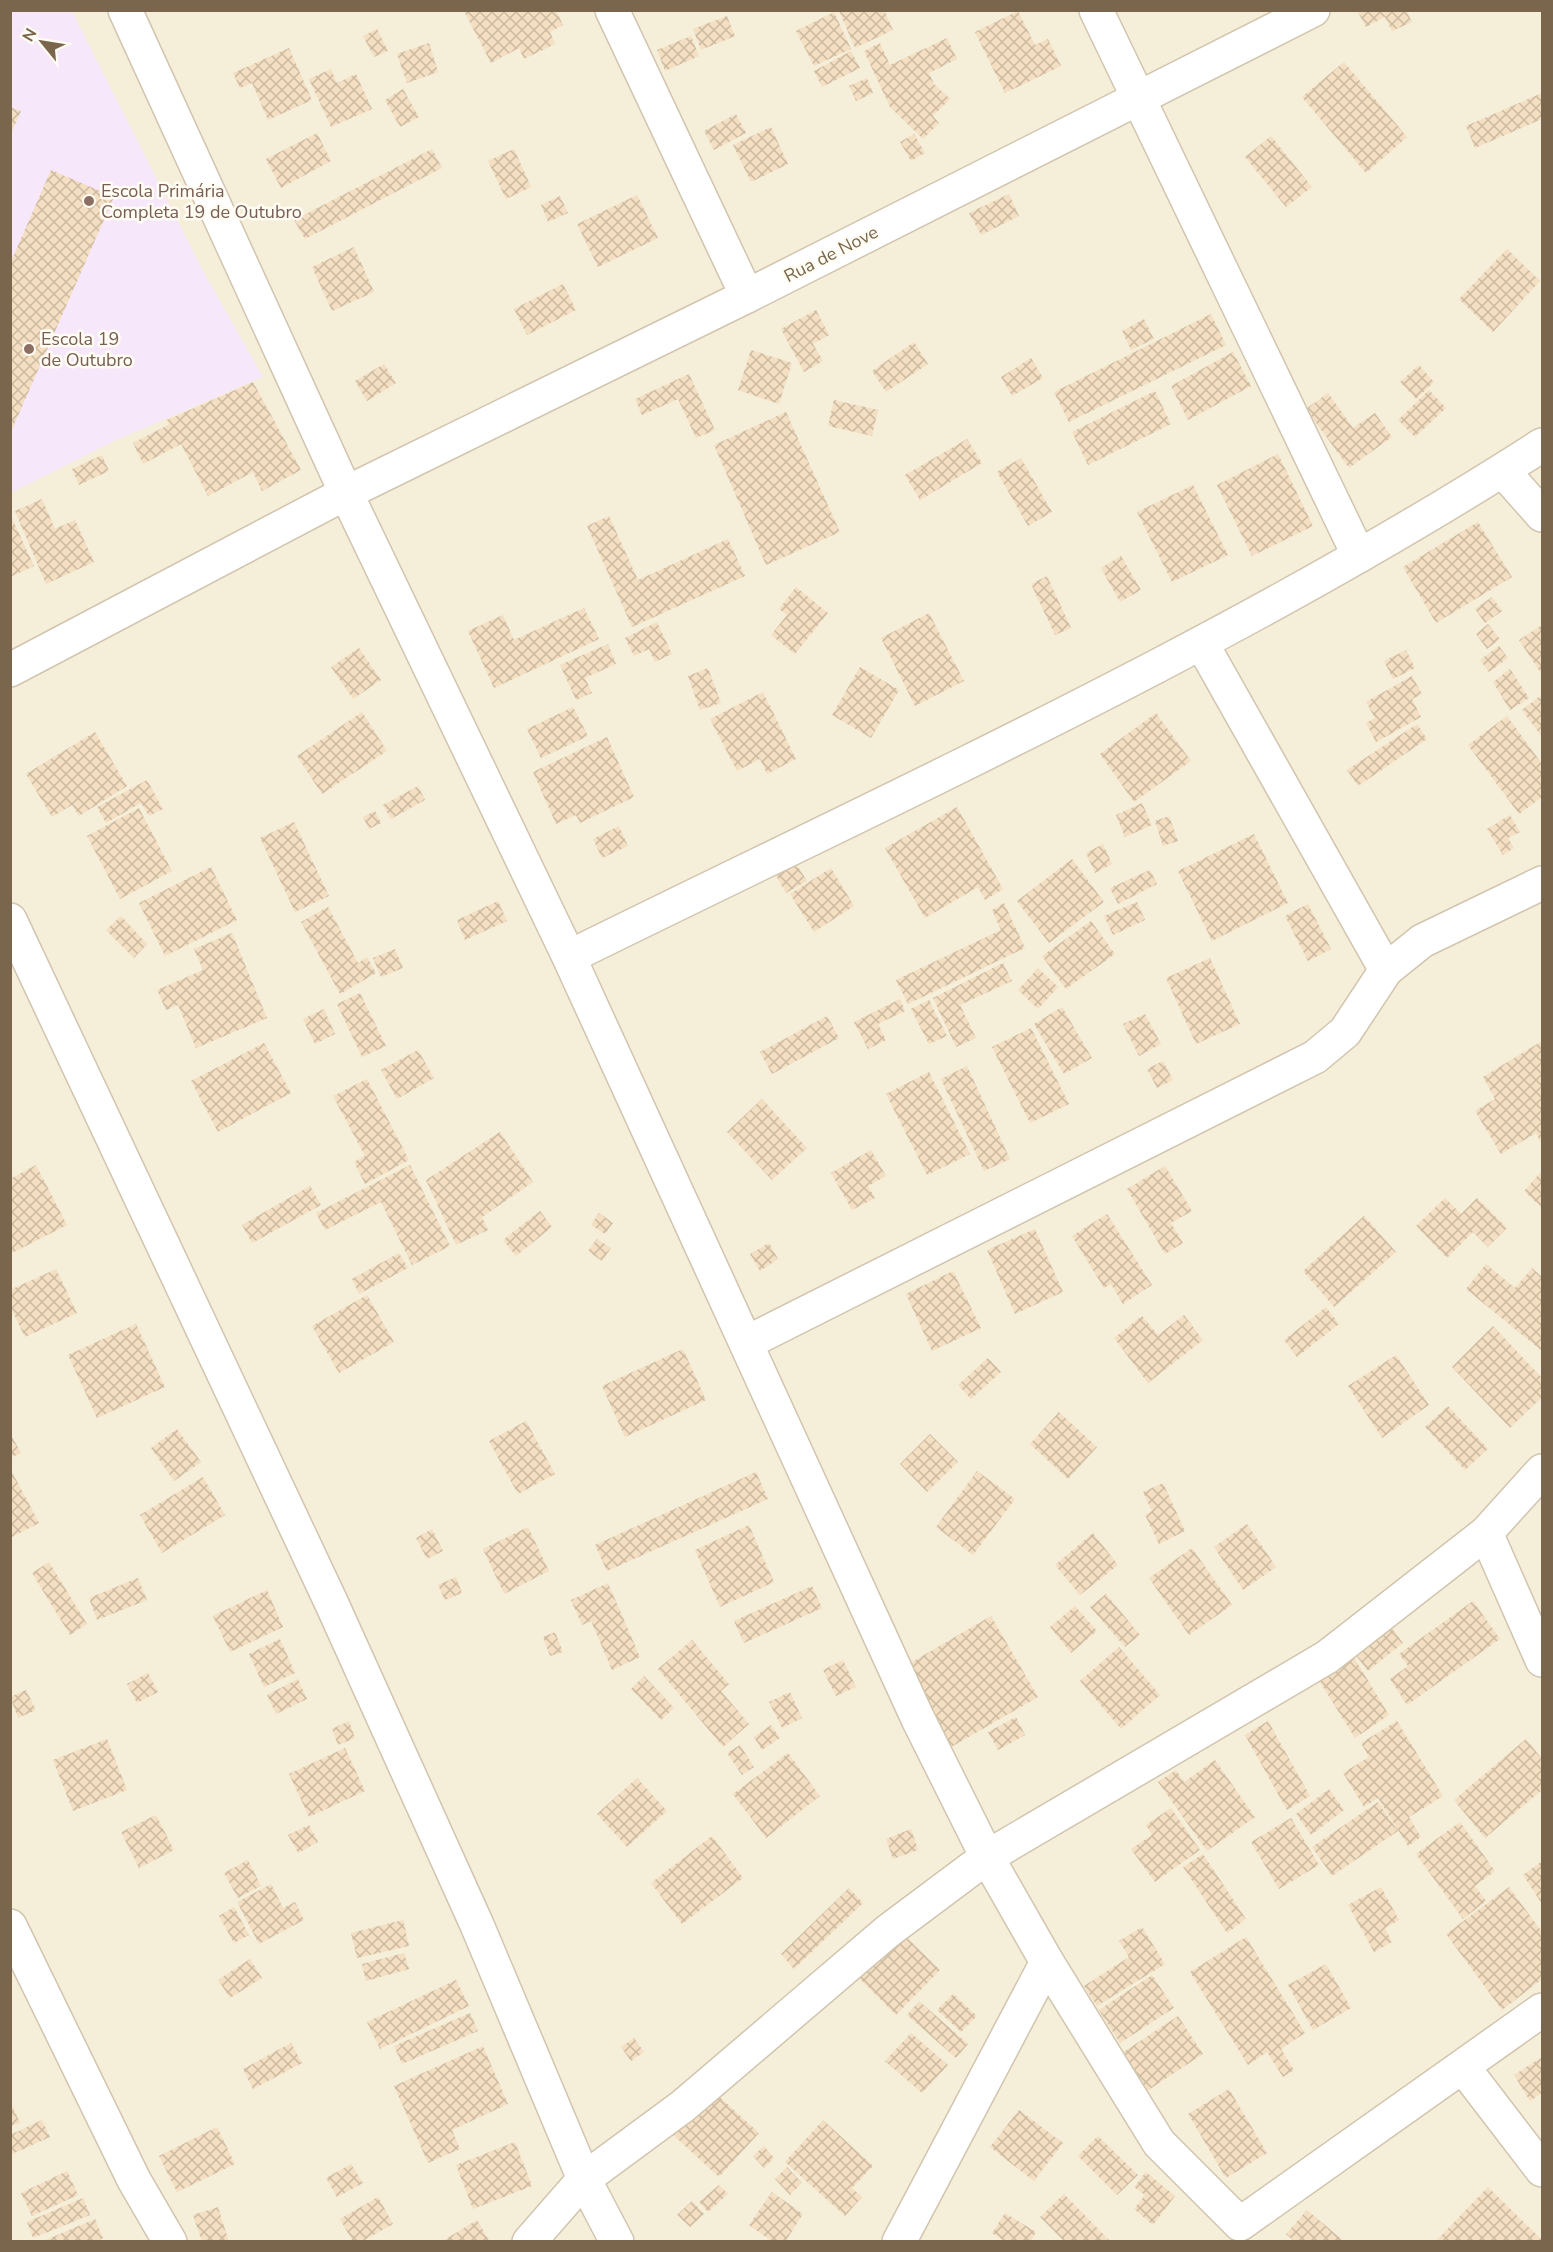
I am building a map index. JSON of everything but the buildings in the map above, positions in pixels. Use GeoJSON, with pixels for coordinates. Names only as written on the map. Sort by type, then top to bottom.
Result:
{"type":"FeatureCollection","features":[{"type":"Feature","properties":{"kind":"street"},"geometry":{"type":"LineString","coordinates":[[125,10],[346,493],[569,957],[918,1719],[987,1857],[1047,1962],[1159,2143],[1252,2233],[1463,2067],[1542,2010]]}},
{"type":"Feature","properties":{"kind":"street"},"geometry":{"type":"LineString","coordinates":[[612,10],[747,296]]}},
{"type":"Feature","properties":{"kind":"street"},"geometry":{"type":"LineString","coordinates":[[1096,10],[1359,556]]}},
{"type":"Feature","properties":{"kind":"street","name":"Rua de Nove"},"geometry":{"type":"LineString","coordinates":[[10,670],[346,493],[747,296],[1313,10]]}},
{"type":"Feature","properties":{"kind":"street"},"geometry":{"type":"LineString","coordinates":[[569,957],[1202,644],[1359,556],[1503,471],[1542,445]]}},
{"type":"Feature","properties":{"kind":"street"},"geometry":{"type":"LineString","coordinates":[[1503,471],[1542,515]]}},
{"type":"Feature","properties":{"kind":"street"},"geometry":{"type":"LineString","coordinates":[[1202,644],[1386,970]]}},
{"type":"Feature","properties":{"kind":"street"},"geometry":{"type":"LineString","coordinates":[[746,1343],[1315,1057],[1345,1032],[1386,970],[1422,941],[1541,887]]}},
{"type":"Feature","properties":{"kind":"street"},"geometry":{"type":"LineString","coordinates":[[10,920],[332,1602],[477,1925],[584,2179],[618,2241]]}},
{"type":"Feature","properties":{"kind":"street"},"geometry":{"type":"LineString","coordinates":[[529,2241],[584,2179],[683,2106],[888,1931],[987,1857],[1327,1657],[1486,1533],[1542,1471]]}},
{"type":"Feature","properties":{"kind":"street"},"geometry":{"type":"LineString","coordinates":[[1486,1533],[1542,1660]]}},
{"type":"Feature","properties":{"kind":"street"},"geometry":{"type":"LineString","coordinates":[[10,1926],[134,2180],[170,2241]]}},
{"type":"Feature","properties":{"kind":"street"},"geometry":{"type":"LineString","coordinates":[[899,2241],[1047,1962]]}},
{"type":"Feature","properties":{"kind":"street"},"geometry":{"type":"LineString","coordinates":[[1463,2067],[1542,2170]]}},
{"type":"Feature","properties":{"kind":"shaded area"},"geometry":{"type":"Polygon","coordinates":[[[11,11],[1542,11],[1542,2241],[11,2241],[11,11]]]}},
{"type":"Feature","properties":{"kind":"shaded area","name":"Escola Primária Completa 19 de Outubro"},"geometry":{"type":"Polygon","coordinates":[[[11,11],[72,11],[202,269],[263,377],[114,441],[11,493],[11,11]]]}},
{"type":"Feature","properties":{"kind":"place","name":"Escola Primária Completa 19 de Outubro"},"geometry":{"type":"Point","coordinates":[89,201]}},
{"type":"Feature","properties":{"kind":"place","name":"Escola 19 de Outubro"},"geometry":{"type":"Point","coordinates":[29,349]}}]}
